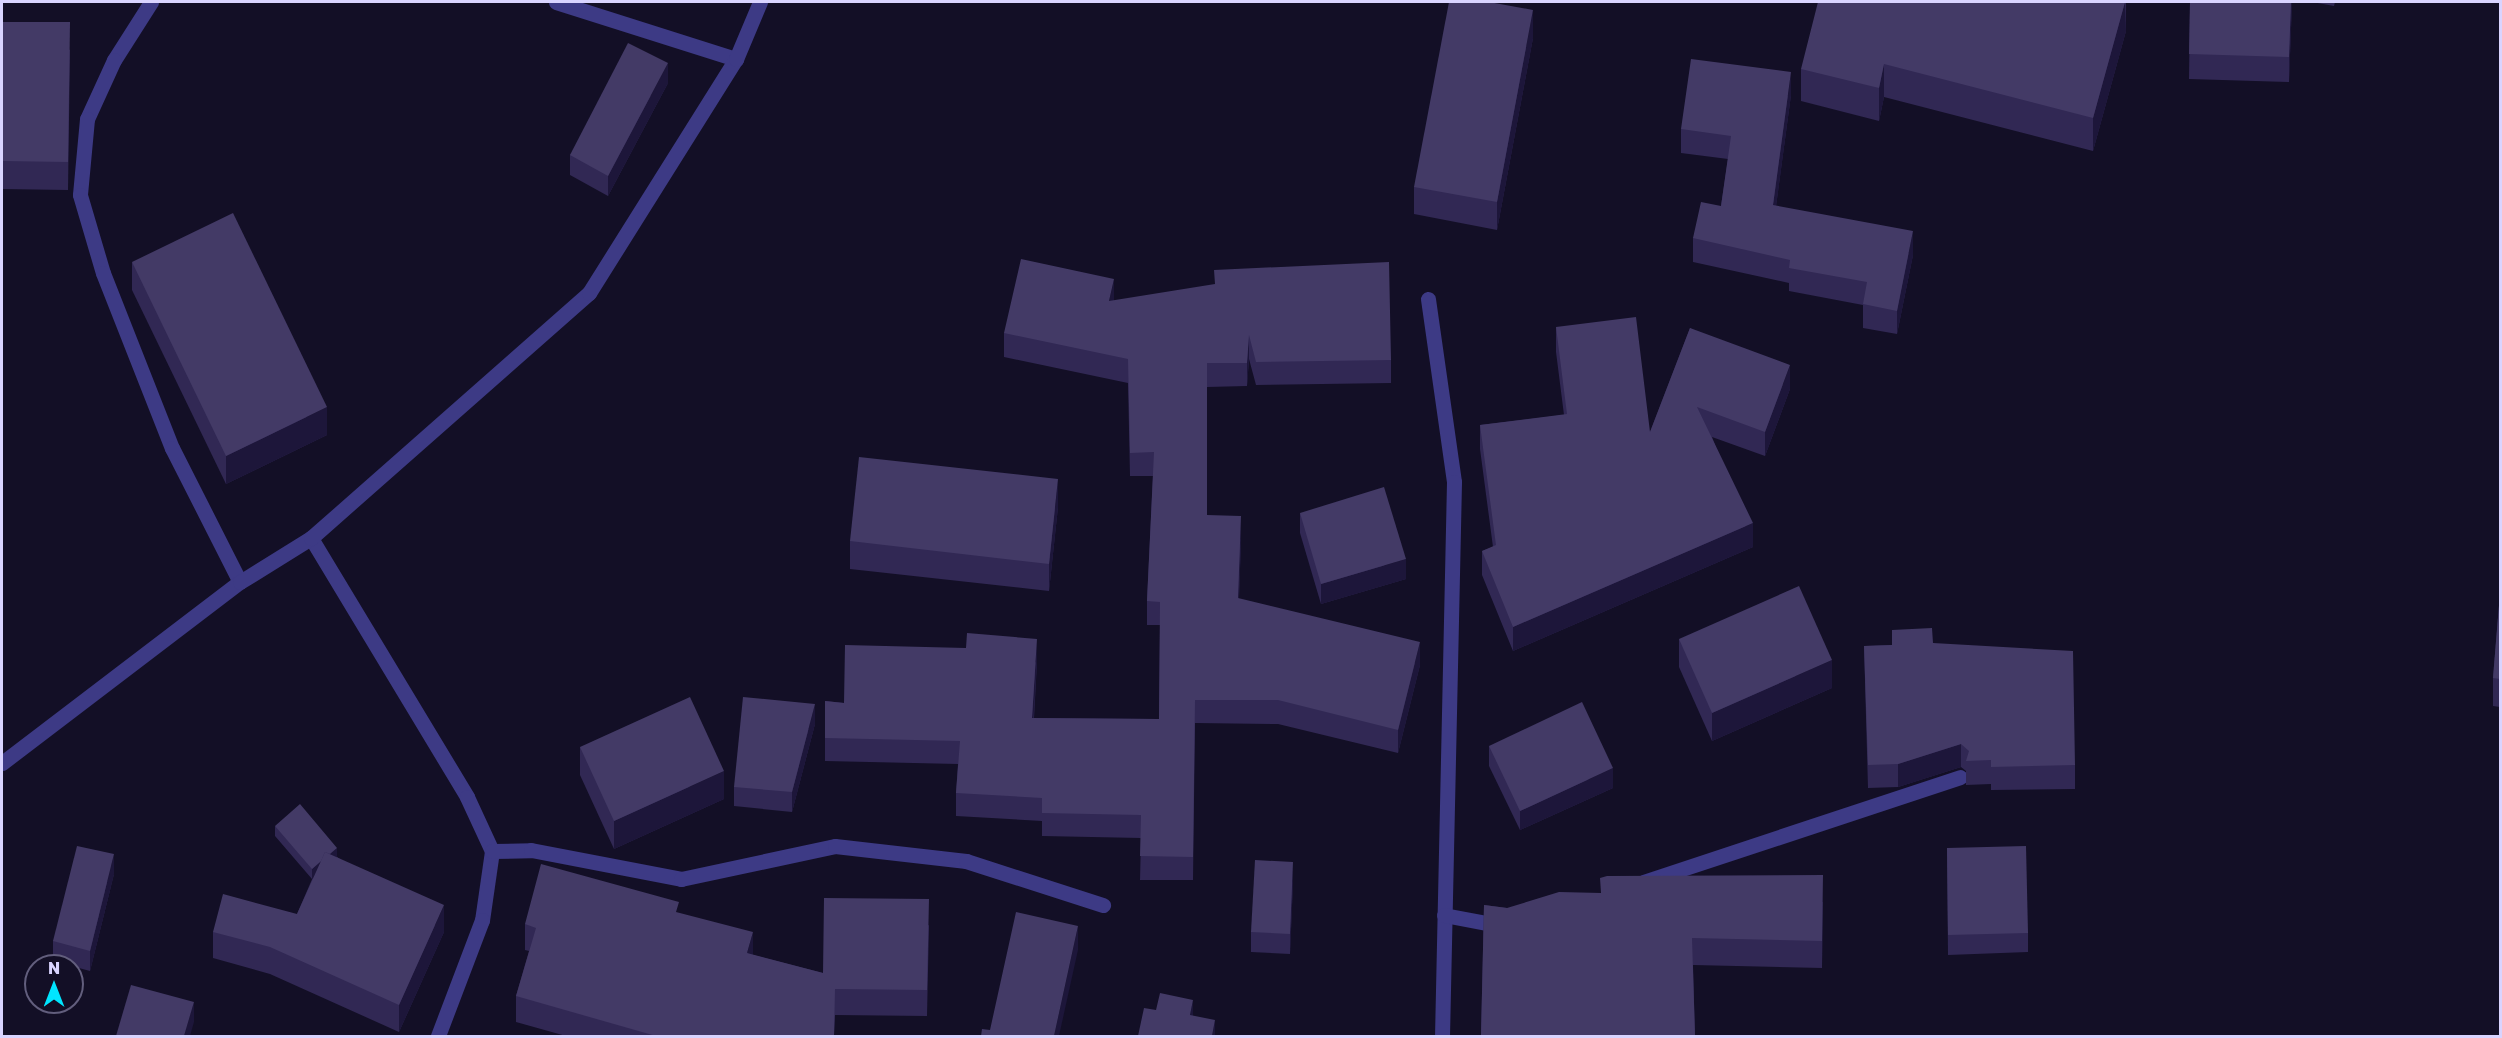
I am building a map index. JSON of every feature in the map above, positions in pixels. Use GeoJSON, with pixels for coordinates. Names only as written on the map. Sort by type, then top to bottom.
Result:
{"type":"FeatureCollection","features":[{"type":"Feature","properties":{"kind":"street"},"geometry":{"type":"LineString","coordinates":[[152,2],[114,60],[87,119],[80,195],[103,273],[172,448],[240,582]]}},
{"type":"Feature","properties":{"kind":"street"},"geometry":{"type":"LineString","coordinates":[[556,2],[736,59]]}},
{"type":"Feature","properties":{"kind":"street"},"geometry":{"type":"LineString","coordinates":[[2,763],[240,582],[311,538],[589,293],[736,59],[760,2]]}},
{"type":"Feature","properties":{"kind":"street"},"geometry":{"type":"LineString","coordinates":[[1428,299],[1454,482],[1442,1036]]}},
{"type":"Feature","properties":{"kind":"street"},"geometry":{"type":"LineString","coordinates":[[311,538],[467,797],[492,851],[482,920],[438,1036]]}},
{"type":"Feature","properties":{"kind":"street"},"geometry":{"type":"LineString","coordinates":[[1624,888],[1960,777]]}},
{"type":"Feature","properties":{"kind":"street"},"geometry":{"type":"LineString","coordinates":[[492,851],[531,850],[681,879],[835,846],[966,861],[1103,905]]}},
{"type":"Feature","properties":{"kind":"street"},"geometry":{"type":"LineString","coordinates":[[1444,915],[1505,926],[1516,923]]}},
{"type":"Feature","properties":{"kind":"building"},"geometry":{"type":"Polygon","coordinates":[[[1449,2],[1489,2],[1533,10],[1497,202],[1414,187],[1449,2]]]}},
{"type":"Feature","properties":{"kind":"building"},"geometry":{"type":"Polygon","coordinates":[[[1818,2],[2125,2],[2093,118],[1884,64],[1879,88],[1801,69],[1818,2]]]}},
{"type":"Feature","properties":{"kind":"building"},"geometry":{"type":"Polygon","coordinates":[[[2190,2],[2291,2],[2289,57],[2189,54],[2190,2]]]}},
{"type":"Feature","properties":{"kind":"building"},"geometry":{"type":"Polygon","coordinates":[[[2,22],[70,22],[68,162],[2,161],[2,22]]]}},
{"type":"Feature","properties":{"kind":"building"},"geometry":{"type":"Polygon","coordinates":[[[628,43],[668,63],[608,176],[570,155],[628,43]]]}},
{"type":"Feature","properties":{"kind":"building"},"geometry":{"type":"Polygon","coordinates":[[[1691,59],[1791,72],[1773,205],[1913,231],[1897,311],[1863,304],[1867,282],[1789,268],[1790,260],[1693,238],[1701,202],[1721,206],[1731,136],[1681,129],[1691,59]]]}},
{"type":"Feature","properties":{"kind":"building"},"geometry":{"type":"Polygon","coordinates":[[[233,213],[327,407],[226,456],[132,262],[233,213]]]}},
{"type":"Feature","properties":{"kind":"building"},"geometry":{"type":"Polygon","coordinates":[[[1021,259],[1114,279],[1109,301],[1215,284],[1214,270],[1389,262],[1391,360],[1256,362],[1249,335],[1247,363],[1207,363],[1207,515],[1241,516],[1238,598],[1420,642],[1398,730],[1278,700],[1195,700],[1193,857],[1140,856],[1141,815],[1042,813],[1042,798],[956,793],[960,741],[825,738],[825,701],[844,703],[845,645],[966,648],[967,633],[1037,639],[1032,718],[1159,719],[1160,602],[1147,601],[1154,452],[1130,453],[1128,359],[1004,333],[1021,259]]]}},
{"type":"Feature","properties":{"kind":"building"},"geometry":{"type":"Polygon","coordinates":[[[1636,317],[1650,432],[1690,328],[1790,365],[1765,432],[1697,407],[1753,523],[1513,627],[1482,551],[1496,545],[1480,425],[1567,414],[1556,327],[1636,317]]]}},
{"type":"Feature","properties":{"kind":"building"},"geometry":{"type":"Polygon","coordinates":[[[859,457],[1058,479],[1049,564],[850,541],[859,457]]]}},
{"type":"Feature","properties":{"kind":"building"},"geometry":{"type":"Polygon","coordinates":[[[1384,487],[1406,559],[1321,584],[1300,513],[1384,487]]]}},
{"type":"Feature","properties":{"kind":"building"},"geometry":{"type":"Polygon","coordinates":[[[1799,586],[1832,660],[1712,713],[1679,639],[1799,586]]]}},
{"type":"Feature","properties":{"kind":"building"},"geometry":{"type":"Polygon","coordinates":[[[2500,593],[2500,679],[2493,678],[2500,593]]]}},
{"type":"Feature","properties":{"kind":"building"},"geometry":{"type":"Polygon","coordinates":[[[1932,628],[1933,643],[2073,651],[2075,765],[1991,767],[1991,760],[1966,761],[1969,751],[1961,744],[1898,764],[1868,765],[1864,646],[1892,645],[1892,630],[1932,628]]]}},
{"type":"Feature","properties":{"kind":"building"},"geometry":{"type":"Polygon","coordinates":[[[690,697],[724,771],[614,821],[580,747],[690,697]]]}},
{"type":"Feature","properties":{"kind":"building"},"geometry":{"type":"Polygon","coordinates":[[[743,697],[815,704],[792,792],[734,787],[743,697]]]}},
{"type":"Feature","properties":{"kind":"building"},"geometry":{"type":"Polygon","coordinates":[[[1582,702],[1613,768],[1520,811],[1489,746],[1582,702]]]}},
{"type":"Feature","properties":{"kind":"building"},"geometry":{"type":"Polygon","coordinates":[[[300,804],[337,848],[330,854],[325,852],[321,861],[312,869],[275,826],[300,804]]]}},
{"type":"Feature","properties":{"kind":"building"},"geometry":{"type":"Polygon","coordinates":[[[77,846],[114,854],[90,951],[53,941],[77,846]]]}},
{"type":"Feature","properties":{"kind":"building"},"geometry":{"type":"Polygon","coordinates":[[[2026,846],[2028,933],[1948,935],[1947,848],[2026,846]]]}},
{"type":"Feature","properties":{"kind":"building"},"geometry":{"type":"Polygon","coordinates":[[[325,852],[444,905],[399,1005],[270,947],[213,932],[223,894],[297,914],[325,852]]]}},
{"type":"Feature","properties":{"kind":"building"},"geometry":{"type":"Polygon","coordinates":[[[1255,860],[1293,862],[1290,934],[1251,932],[1255,860]]]}},
{"type":"Feature","properties":{"kind":"building"},"geometry":{"type":"Polygon","coordinates":[[[541,864],[679,902],[676,912],[753,932],[747,953],[823,973],[824,898],[929,899],[927,990],[835,989],[834,1036],[656,1036],[516,996],[536,928],[525,924],[541,864]]]}},
{"type":"Feature","properties":{"kind":"building"},"geometry":{"type":"Polygon","coordinates":[[[1823,875],[1822,941],[1692,938],[1695,1036],[1481,1036],[1484,905],[1507,908],[1559,892],[1601,893],[1600,878],[1607,876],[1823,875]]]}},
{"type":"Feature","properties":{"kind":"building"},"geometry":{"type":"Polygon","coordinates":[[[1016,912],[1078,926],[1054,1036],[981,1036],[982,1029],[990,1030],[1016,912]]]}},
{"type":"Feature","properties":{"kind":"building"},"geometry":{"type":"Polygon","coordinates":[[[131,985],[194,1002],[184,1036],[116,1036],[131,985]]]}},
{"type":"Feature","properties":{"kind":"building"},"geometry":{"type":"Polygon","coordinates":[[[1160,993],[1193,1000],[1190,1015],[1215,1020],[1212,1036],[1138,1036],[1144,1008],[1156,1010],[1160,993]]]}}]}
